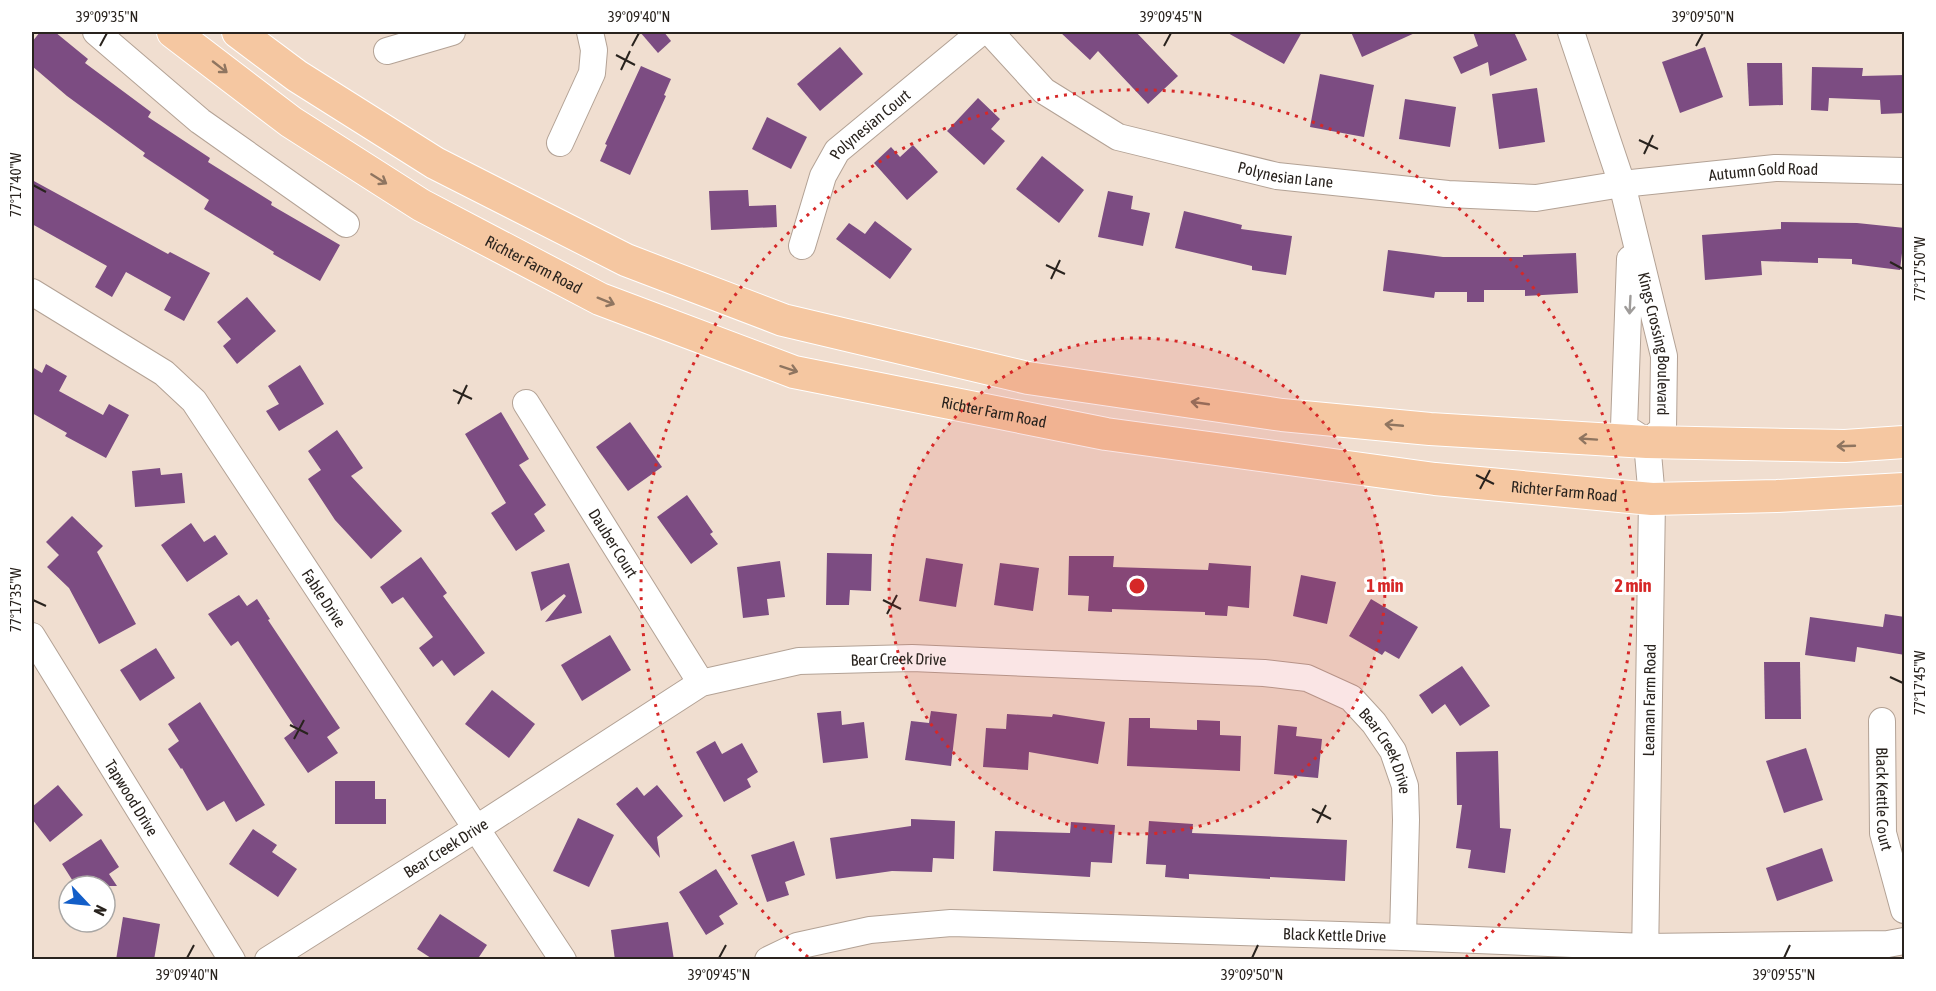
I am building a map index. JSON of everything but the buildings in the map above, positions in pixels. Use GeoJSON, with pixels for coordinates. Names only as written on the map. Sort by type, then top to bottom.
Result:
{"type":"FeatureCollection","features":[{"type":"Feature","properties":{"kind":"main road","name":"Richter Farm Road"},"geometry":{"type":"LineString","coordinates":[[173,32],[291,122],[421,205],[600,298],[794,372],[1106,434],[1435,479],[1652,499],[1777,496],[1905,489]]}},
{"type":"Feature","properties":{"kind":"main road"},"geometry":{"type":"LineString","coordinates":[[238,32],[297,76],[435,163],[626,260],[783,320],[1028,378],[1282,415],[1430,429],[1647,442],[1845,446],[1905,442]]}},
{"type":"Feature","properties":{"kind":"street"},"geometry":{"type":"LineString","coordinates":[[96,32],[200,121],[346,224]]}},
{"type":"Feature","properties":{"kind":"street"},"geometry":{"type":"LineString","coordinates":[[387,51],[452,32]]}},
{"type":"Feature","properties":{"kind":"street"},"geometry":{"type":"LineString","coordinates":[[560,143],[592,73],[594,50],[590,32]]}},
{"type":"Feature","properties":{"kind":"street","name":"Polynesian Court"},"geometry":{"type":"LineString","coordinates":[[802,246],[823,176],[837,151],[981,32]]}},
{"type":"Feature","properties":{"kind":"street","name":"Polynesian Lane"},"geometry":{"type":"LineString","coordinates":[[990,32],[1044,91],[1118,137],[1277,176],[1448,194],[1536,198],[1622,184]]}},
{"type":"Feature","properties":{"kind":"street","name":"Kings Crossing Boulevard"},"geometry":{"type":"LineString","coordinates":[[1571,32],[1622,184],[1664,356],[1663,429],[1647,442],[1624,427],[1631,267],[1622,184]]}},
{"type":"Feature","properties":{"kind":"street","name":"Autumn Gold Road"},"geometry":{"type":"LineString","coordinates":[[1622,184],[1775,168],[1905,171]]}},
{"type":"Feature","properties":{"kind":"street","name":"Fable Drive"},"geometry":{"type":"LineString","coordinates":[[32,292],[164,373],[194,401],[563,960]]}},
{"type":"Feature","properties":{"kind":"street","name":"Dauber Court"},"geometry":{"type":"LineString","coordinates":[[526,403],[701,683]]}},
{"type":"Feature","properties":{"kind":"street","name":"Leaman Farm Road"},"geometry":{"type":"LineString","coordinates":[[1645,953],[1652,499],[1647,442]]}},
{"type":"Feature","properties":{"kind":"street","name":"Tapwood Drive"},"geometry":{"type":"LineString","coordinates":[[32,636],[232,960]]}},
{"type":"Feature","properties":{"kind":"street","name":"Bear Creek Drive"},"geometry":{"type":"LineString","coordinates":[[268,960],[701,683],[799,661],[912,658],[1264,673],[1307,678],[1351,698],[1374,723],[1393,751],[1405,786],[1403,937]]}},
{"type":"Feature","properties":{"kind":"street","name":"Black Kettle Court"},"geometry":{"type":"LineString","coordinates":[[1882,721],[1883,833],[1905,910]]}},
{"type":"Feature","properties":{"kind":"street","name":"Black Kettle Drive"},"geometry":{"type":"LineString","coordinates":[[768,960],[797,946],[870,930],[951,922],[1403,937],[1645,953],[1888,944],[1905,941]]}}]}
